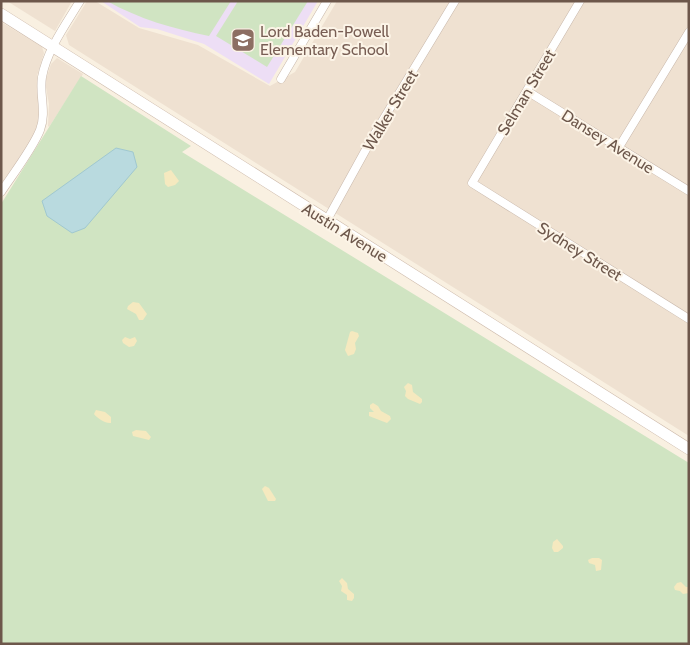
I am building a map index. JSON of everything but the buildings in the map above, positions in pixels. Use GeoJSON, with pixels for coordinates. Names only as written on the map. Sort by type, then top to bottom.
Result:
{"type":"FeatureCollection","features":[{"type":"Feature","properties":{"kind":"main road","name":"Austin Avenue"},"geometry":{"type":"LineString","coordinates":[[1,14],[689,449]]}},
{"type":"Feature","properties":{"kind":"street"},"geometry":{"type":"LineString","coordinates":[[1,192],[40,130],[44,114],[42,78],[44,67],[80,1]]}},
{"type":"Feature","properties":{"kind":"street"},"geometry":{"type":"LineString","coordinates":[[281,79],[327,1]]}},
{"type":"Feature","properties":{"kind":"street","name":"Walker Street"},"geometry":{"type":"LineString","coordinates":[[327,220],[375,133],[455,1]]}},
{"type":"Feature","properties":{"kind":"street","name":"Selman Street"},"geometry":{"type":"LineString","coordinates":[[472,183],[580,1]]}},
{"type":"Feature","properties":{"kind":"street"},"geometry":{"type":"LineString","coordinates":[[619,147],[689,32]]}},
{"type":"Feature","properties":{"kind":"street","name":"Dansey Avenue"},"geometry":{"type":"LineString","coordinates":[[527,91],[689,191]]}},
{"type":"Feature","properties":{"kind":"street","name":"Sydney Street"},"geometry":{"type":"LineString","coordinates":[[472,183],[689,319]]}},
{"type":"Feature","properties":{"kind":"shaded area"},"geometry":{"type":"Polygon","coordinates":[[[7,1],[72,1],[55,31],[7,1]]]}},
{"type":"Feature","properties":{"kind":"shaded area"},"geometry":{"type":"Polygon","coordinates":[[[87,1],[95,1],[139,28],[198,45],[270,86],[295,72],[337,1],[689,1],[689,436],[69,45],[66,35],[87,1]]]}},
{"type":"Feature","properties":{"kind":"shaded area","name":"Lord Baden-Powell Elementary School"},"geometry":{"type":"Polygon","coordinates":[[[101,1],[318,1],[269,84],[204,44],[157,29],[140,27],[101,1]]]}},
{"type":"Feature","properties":{"kind":"shaded area"},"geometry":{"type":"Polygon","coordinates":[[[1,22],[42,47],[44,53],[37,76],[39,122],[34,136],[1,187],[1,22]]]}},
{"type":"Feature","properties":{"kind":"shaded area"},"geometry":{"type":"Polygon","coordinates":[[[57,58],[83,74],[49,127],[49,104],[45,82],[51,64],[57,58]]]}},
{"type":"Feature","properties":{"kind":"green space"},"geometry":{"type":"Polygon","coordinates":[[[107,1],[231,1],[209,36],[157,23],[107,1]]]}},
{"type":"Feature","properties":{"kind":"green space"},"geometry":{"type":"Polygon","coordinates":[[[238,1],[308,1],[267,67],[216,36],[238,1]]]}},
{"type":"Feature","properties":{"kind":"green space"},"geometry":{"type":"Polygon","coordinates":[[[81,76],[191,146],[182,152],[689,463],[689,644],[1,644],[1,204],[81,76]]]}},
{"type":"Feature","properties":{"kind":"sand"},"geometry":{"type":"Polygon","coordinates":[[[171,170],[179,181],[175,185],[168,187],[165,184],[164,173],[171,170]]]}},
{"type":"Feature","properties":{"kind":"sand"},"geometry":{"type":"Polygon","coordinates":[[[133,302],[139,303],[147,314],[143,320],[139,320],[136,314],[127,309],[133,302]]]}},
{"type":"Feature","properties":{"kind":"sand"},"geometry":{"type":"Polygon","coordinates":[[[350,332],[358,333],[359,336],[355,343],[356,349],[354,354],[348,356],[345,350],[350,332]]]}},
{"type":"Feature","properties":{"kind":"sand"},"geometry":{"type":"Polygon","coordinates":[[[125,337],[130,339],[135,337],[137,341],[134,346],[129,347],[123,343],[122,340],[125,337]]]}},
{"type":"Feature","properties":{"kind":"sand"},"geometry":{"type":"Polygon","coordinates":[[[408,383],[412,385],[413,392],[422,399],[420,404],[405,396],[406,391],[404,387],[408,383]]]}},
{"type":"Feature","properties":{"kind":"sand"},"geometry":{"type":"Polygon","coordinates":[[[373,403],[390,416],[391,419],[387,423],[369,416],[369,412],[374,412],[370,408],[370,405],[373,403]]]}},
{"type":"Feature","properties":{"kind":"sand"},"geometry":{"type":"Polygon","coordinates":[[[96,410],[105,412],[111,417],[111,423],[104,422],[97,417],[94,414],[96,410]]]}},
{"type":"Feature","properties":{"kind":"sand"},"geometry":{"type":"Polygon","coordinates":[[[136,430],[146,431],[151,437],[149,440],[133,436],[132,432],[136,430]]]}},
{"type":"Feature","properties":{"kind":"sand"},"geometry":{"type":"Polygon","coordinates":[[[265,486],[269,488],[276,499],[275,501],[268,501],[262,489],[265,486]]]}},
{"type":"Feature","properties":{"kind":"sand"},"geometry":{"type":"Polygon","coordinates":[[[557,539],[563,548],[558,552],[554,552],[552,548],[553,542],[557,539]]]}},
{"type":"Feature","properties":{"kind":"sand"},"geometry":{"type":"Polygon","coordinates":[[[592,558],[602,560],[601,570],[596,571],[595,565],[589,563],[588,560],[592,558]]]}},
{"type":"Feature","properties":{"kind":"sand"},"geometry":{"type":"Polygon","coordinates":[[[342,578],[347,583],[348,589],[354,594],[352,601],[347,600],[347,595],[341,591],[342,586],[339,581],[342,578]]]}},
{"type":"Feature","properties":{"kind":"sand"},"geometry":{"type":"Polygon","coordinates":[[[681,582],[686,587],[689,587],[689,593],[683,594],[675,590],[674,587],[677,583],[681,582]]]}},
{"type":"Feature","properties":{"kind":"water"},"geometry":{"type":"Polygon","coordinates":[[[116,148],[133,152],[137,167],[85,228],[72,233],[47,216],[42,201],[116,148]]]}},
{"type":"Feature","properties":{"kind":"place","name":"Lord Baden-Powell Elementary School"},"geometry":{"type":"Point","coordinates":[243,40]}}]}
